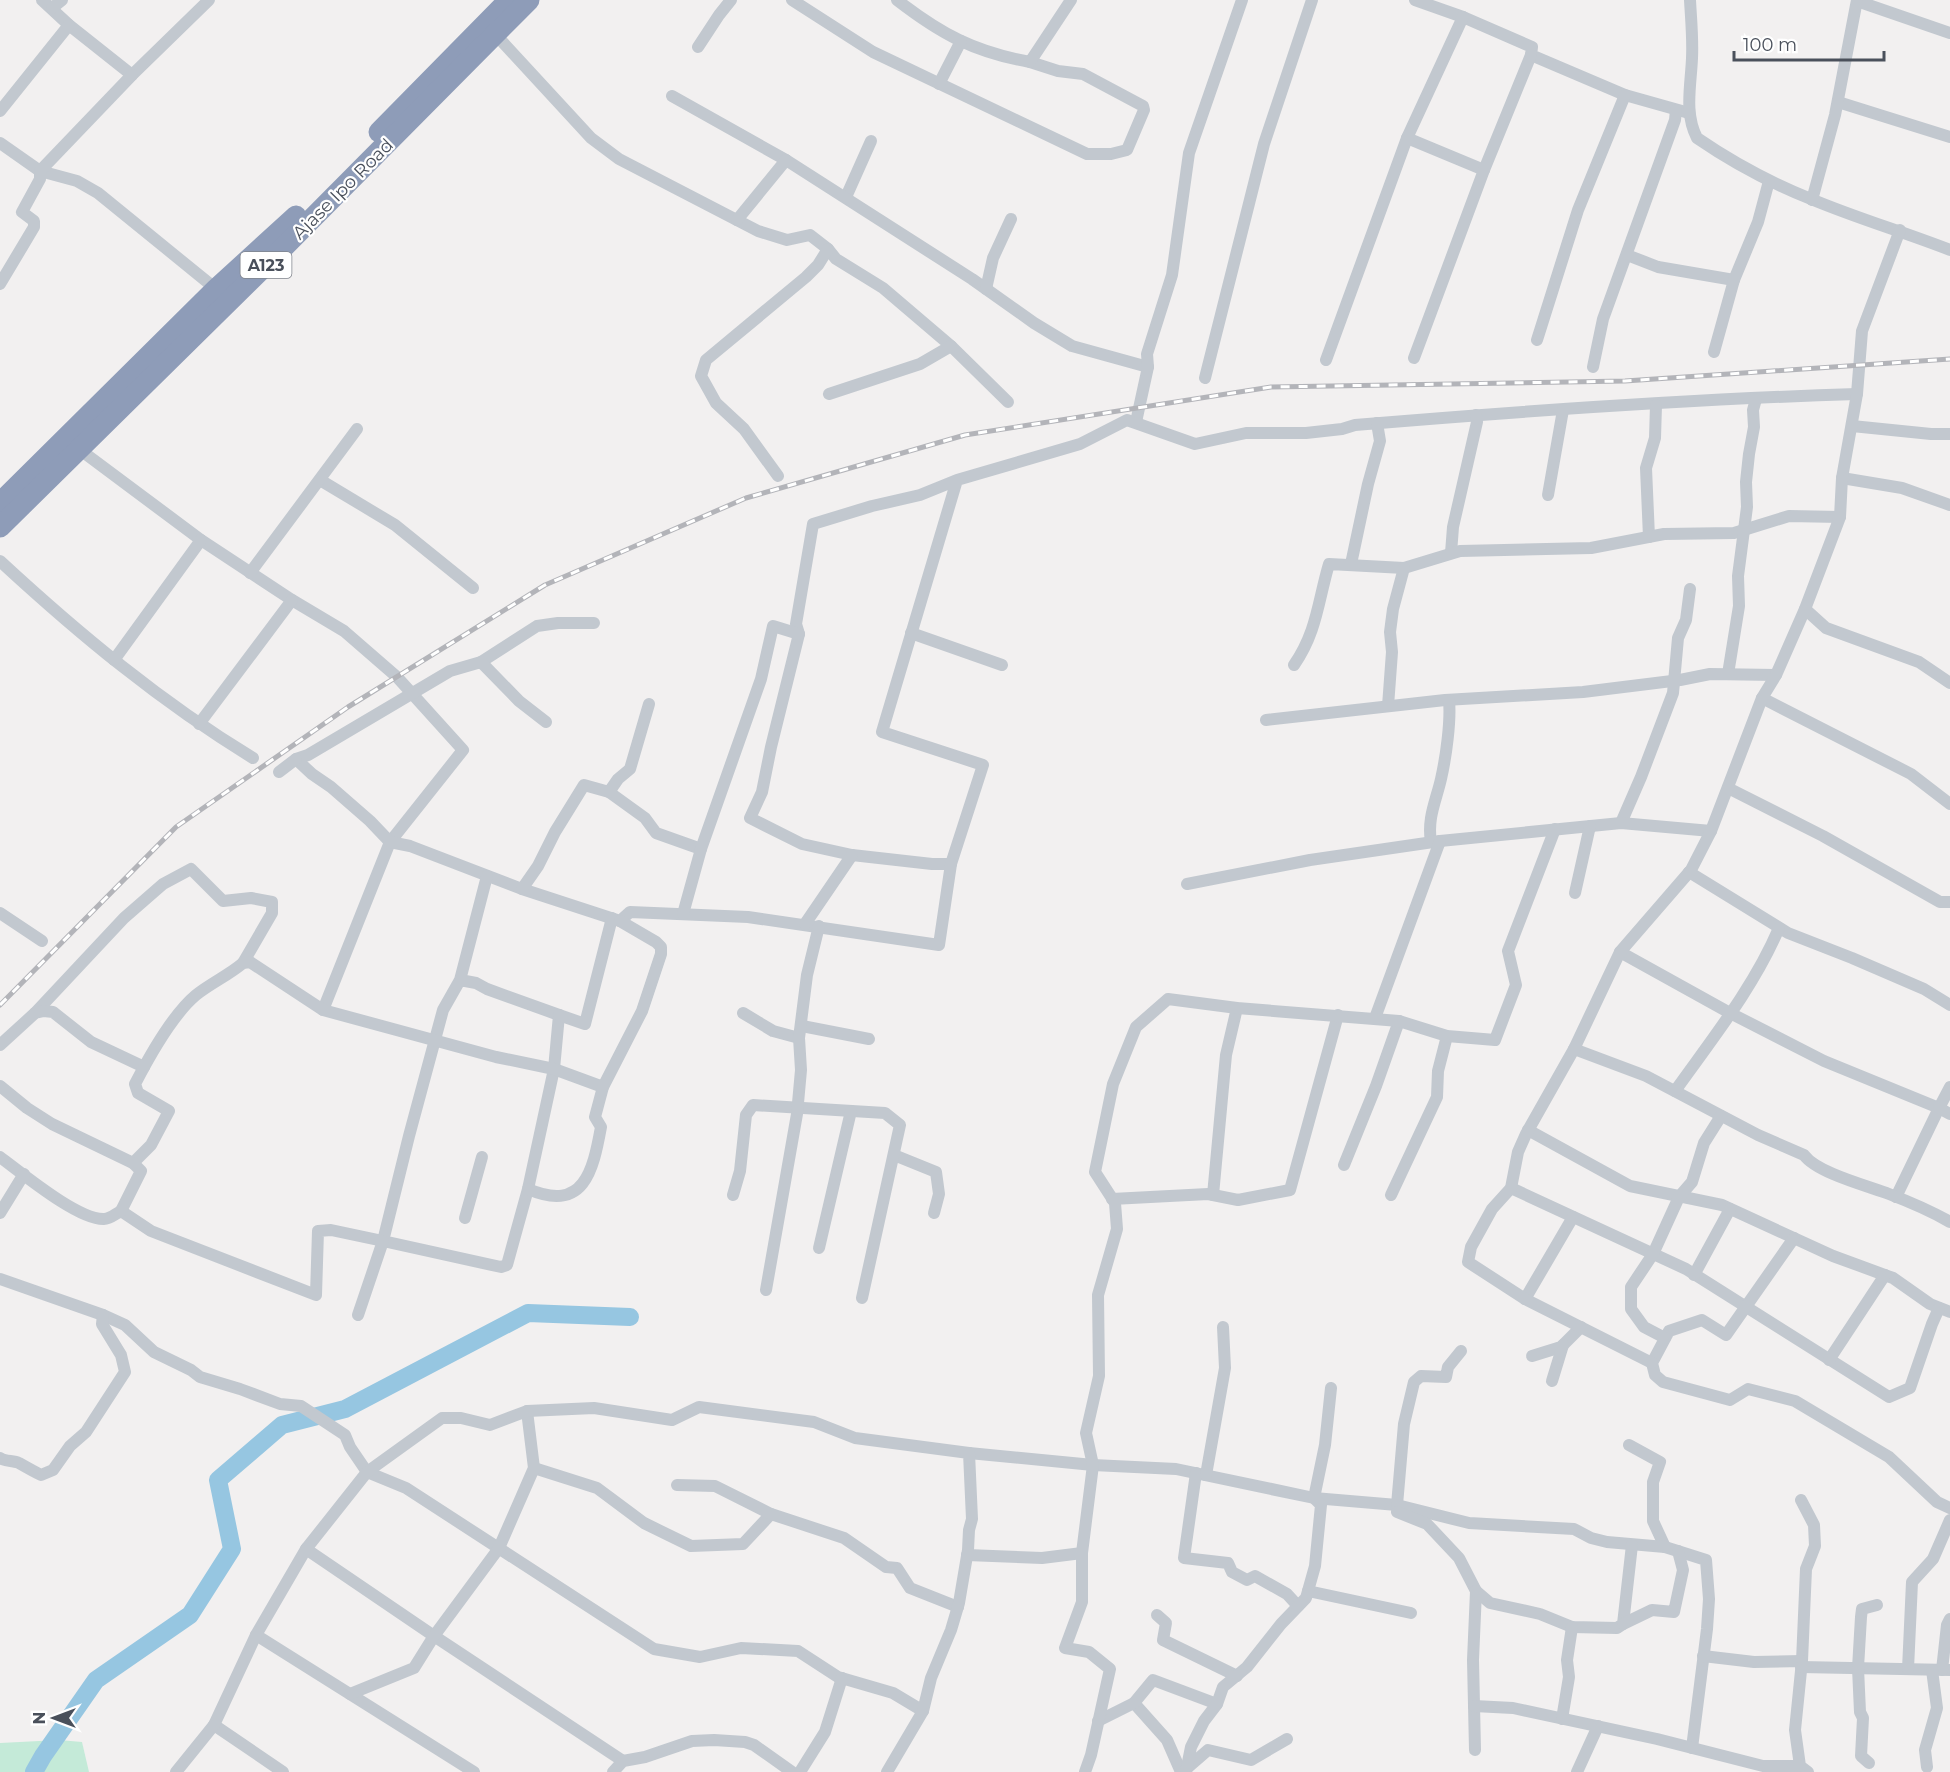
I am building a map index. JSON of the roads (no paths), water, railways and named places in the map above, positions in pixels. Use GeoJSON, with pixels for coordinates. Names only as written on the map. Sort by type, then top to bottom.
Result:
{"type":"FeatureCollection","features":[{"type":"Feature","properties":{"kind":"highway","name":"Ajase Ipo Road"},"geometry":{"type":"LineString","coordinates":[[0,503],[216,290],[284,228],[509,0]]}},
{"type":"Feature","properties":{"kind":"highway","name":"Ajase Ipo Road"},"geometry":{"type":"LineString","coordinates":[[0,527],[271,260],[529,0]]}},
{"type":"Feature","properties":{"kind":"street"},"geometry":{"type":"LineString","coordinates":[[0,284],[34,227],[34,221],[22,212],[40,179],[40,171],[132,75],[209,0]]}},
{"type":"Feature","properties":{"kind":"street"},"geometry":{"type":"LineString","coordinates":[[698,47],[731,0]]}},
{"type":"Feature","properties":{"kind":"street"},"geometry":{"type":"LineString","coordinates":[[792,0],[873,52],[1087,154],[1127,150],[1144,110],[1143,106],[1083,74],[1058,71],[981,51],[929,25],[897,0]]}},
{"type":"Feature","properties":{"kind":"street"},"geometry":{"type":"LineString","coordinates":[[1030,62],[1071,0]]}},
{"type":"Feature","properties":{"kind":"street"},"geometry":{"type":"LineString","coordinates":[[1136,422],[1148,366],[1147,354],[1172,275],[1189,153],[1242,0]]}},
{"type":"Feature","properties":{"kind":"street"},"geometry":{"type":"LineString","coordinates":[[1205,378],[1264,144],[1312,0]]}},
{"type":"Feature","properties":{"kind":"street"},"geometry":{"type":"LineString","coordinates":[[1414,358],[1484,170],[1531,55],[1532,47],[1463,17],[1441,4],[1415,0]]}},
{"type":"Feature","properties":{"kind":"street"},"geometry":{"type":"LineString","coordinates":[[1690,0],[1693,55],[1689,113],[1691,127],[1697,138],[1769,181],[1812,200],[1950,250]]}},
{"type":"Feature","properties":{"kind":"street"},"geometry":{"type":"LineString","coordinates":[[1812,200],[1838,102],[1857,1],[1950,33]]}},
{"type":"Feature","properties":{"kind":"street"},"geometry":{"type":"LineString","coordinates":[[52,3],[69,25],[132,75]]}},
{"type":"Feature","properties":{"kind":"street"},"geometry":{"type":"LineString","coordinates":[[1326,360],[1407,138],[1463,17]]}},
{"type":"Feature","properties":{"kind":"street"},"geometry":{"type":"LineString","coordinates":[[0,111],[69,25]]}},
{"type":"Feature","properties":{"kind":"street"},"geometry":{"type":"LineString","coordinates":[[496,35],[591,138],[609,152],[758,231],[787,240],[810,235],[828,249],[836,259],[883,288],[951,346],[1008,402]]}},
{"type":"Feature","properties":{"kind":"street"},"geometry":{"type":"LineString","coordinates":[[939,84],[961,41]]}},
{"type":"Feature","properties":{"kind":"street"},"geometry":{"type":"LineString","coordinates":[[1531,55],[1624,95],[1689,113]]}},
{"type":"Feature","properties":{"kind":"street"},"geometry":{"type":"LineString","coordinates":[[1537,340],[1578,210],[1624,95]]}},
{"type":"Feature","properties":{"kind":"street"},"geometry":{"type":"LineString","coordinates":[[672,96],[786,160],[846,197],[1072,346],[1148,366]]}},
{"type":"Feature","properties":{"kind":"street"},"geometry":{"type":"LineString","coordinates":[[1838,102],[1950,137]]}},
{"type":"Feature","properties":{"kind":"street"},"geometry":{"type":"LineString","coordinates":[[1593,367],[1603,319],[1675,120],[1676,110]]}},
{"type":"Feature","properties":{"kind":"street"},"geometry":{"type":"LineString","coordinates":[[1407,138],[1484,170]]}},
{"type":"Feature","properties":{"kind":"street"},"geometry":{"type":"LineString","coordinates":[[846,197],[871,141]]}},
{"type":"Feature","properties":{"kind":"street"},"geometry":{"type":"LineString","coordinates":[[0,143],[40,171],[77,181],[98,194],[216,290]]}},
{"type":"Feature","properties":{"kind":"street"},"geometry":{"type":"LineString","coordinates":[[737,220],[786,160]]}},
{"type":"Feature","properties":{"kind":"street"},"geometry":{"type":"LineString","coordinates":[[1714,352],[1734,280],[1758,222],[1769,181]]}},
{"type":"Feature","properties":{"kind":"street"},"geometry":{"type":"LineString","coordinates":[[986,289],[993,258],[1011,219]]}},
{"type":"Feature","properties":{"kind":"street"},"geometry":{"type":"LineString","coordinates":[[1652,1363],[1525,1299],[1468,1262],[1471,1246],[1492,1209],[1511,1188],[1518,1152],[1574,1049],[1620,952],[1689,872],[1711,831],[1762,698],[1776,675],[1805,609],[1840,518],[1842,478],[1857,394],[1862,331],[1900,230]]}},
{"type":"Feature","properties":{"kind":"street"},"geometry":{"type":"LineString","coordinates":[[778,476],[744,429],[716,403],[701,376],[706,360],[806,277],[818,265],[828,249]]}},
{"type":"Feature","properties":{"kind":"street"},"geometry":{"type":"LineString","coordinates":[[1627,255],[1658,267],[1734,280]]}},
{"type":"Feature","properties":{"kind":"street"},"geometry":{"type":"LineString","coordinates":[[829,394],[920,364],[951,346]]}},
{"type":"Feature","properties":{"kind":"street"},"geometry":{"type":"LineString","coordinates":[[951,864],[852,855],[802,844],[750,818],[762,792],[799,634],[796,624],[813,524],[872,506],[920,495],[957,480],[1080,444],[1127,420],[1195,444],[1246,433],[1306,433],[1377,423],[1476,415],[1857,394]]}},
{"type":"Feature","properties":{"kind":"street"},"geometry":{"type":"LineString","coordinates":[[1728,674],[1739,606],[1738,576],[1747,507],[1746,482],[1749,454],[1755,427],[1752,410],[1756,399]]}},
{"type":"Feature","properties":{"kind":"street"},"geometry":{"type":"LineString","coordinates":[[1649,537],[1646,468],[1655,438],[1656,405]]}},
{"type":"Feature","properties":{"kind":"street"},"geometry":{"type":"LineString","coordinates":[[1548,495],[1563,410]]}},
{"type":"Feature","properties":{"kind":"street"},"geometry":{"type":"LineString","coordinates":[[1451,553],[1453,527],[1477,422],[1476,415]]}},
{"type":"Feature","properties":{"kind":"street"},"geometry":{"type":"LineString","coordinates":[[1351,564],[1368,484],[1380,441],[1377,423]]}},
{"type":"Feature","properties":{"kind":"street"},"geometry":{"type":"LineString","coordinates":[[1852,426],[1950,434]]}},
{"type":"Feature","properties":{"kind":"street"},"geometry":{"type":"LineString","coordinates":[[250,573],[357,429]]}},
{"type":"Feature","properties":{"kind":"street"},"geometry":{"type":"LineString","coordinates":[[79,449],[201,540],[344,631],[413,693],[464,750],[390,842],[323,1010]]}},
{"type":"Feature","properties":{"kind":"street"},"geometry":{"type":"LineString","coordinates":[[1842,478],[1902,488],[1950,505]]}},
{"type":"Feature","properties":{"kind":"street"},"geometry":{"type":"LineString","coordinates":[[320,480],[394,525],[473,588]]}},
{"type":"Feature","properties":{"kind":"street"},"geometry":{"type":"LineString","coordinates":[[460,980],[476,983],[585,1024],[616,920],[630,912],[748,917],[939,945],[951,864],[983,765],[882,732],[957,480]]}},
{"type":"Feature","properties":{"kind":"street"},"geometry":{"type":"LineString","coordinates":[[1294,665],[1318,616],[1322,588],[1329,564],[1404,568],[1460,550],[1592,548],[1664,534],[1734,533],[1789,516],[1840,518]]}},
{"type":"Feature","properties":{"kind":"street"},"geometry":{"type":"LineString","coordinates":[[114,660],[201,540]]}},
{"type":"Feature","properties":{"kind":"street"},"geometry":{"type":"LineString","coordinates":[[0,561],[136,679],[199,724],[253,758]]}},
{"type":"Feature","properties":{"kind":"street"},"geometry":{"type":"LineString","coordinates":[[1388,706],[1392,652],[1390,632],[1393,609],[1404,568]]}},
{"type":"Feature","properties":{"kind":"street"},"geometry":{"type":"LineString","coordinates":[[1621,823],[1662,726],[1673,693],[1678,638],[1686,620],[1690,589]]}},
{"type":"Feature","properties":{"kind":"street"},"geometry":{"type":"LineString","coordinates":[[199,724],[292,600]]}},
{"type":"Feature","properties":{"kind":"street"},"geometry":{"type":"LineString","coordinates":[[1805,609],[1826,628],[1919,662],[1950,682]]}},
{"type":"Feature","properties":{"kind":"street"},"geometry":{"type":"LineString","coordinates":[[279,772],[296,759],[450,671],[481,662],[537,626],[558,623],[594,623]]}},
{"type":"Feature","properties":{"kind":"street"},"geometry":{"type":"LineString","coordinates":[[683,914],[700,849],[760,679],[773,626],[799,634]]}},
{"type":"Feature","properties":{"kind":"street"},"geometry":{"type":"LineString","coordinates":[[911,633],[1002,665]]}},
{"type":"Feature","properties":{"kind":"street"},"geometry":{"type":"LineString","coordinates":[[481,662],[519,701],[546,722]]}},
{"type":"Feature","properties":{"kind":"street"},"geometry":{"type":"LineString","coordinates":[[1266,720],[1449,700],[1583,692],[1674,681],[1710,674],[1776,675]]}},
{"type":"Feature","properties":{"kind":"street"},"geometry":{"type":"LineString","coordinates":[[1762,698],[1911,774],[1950,804]]}},
{"type":"Feature","properties":{"kind":"street"},"geometry":{"type":"LineString","coordinates":[[1375,1018],[1436,841],[1429,829],[1431,811],[1441,778],[1450,713],[1449,700]]}},
{"type":"Feature","properties":{"kind":"street"},"geometry":{"type":"LineString","coordinates":[[609,792],[630,768],[649,704]]}},
{"type":"Feature","properties":{"kind":"street"},"geometry":{"type":"LineString","coordinates":[[296,759],[380,829],[390,842],[410,846],[522,889],[616,920],[661,947],[661,954],[642,1011],[603,1087],[595,1117],[601,1126],[595,1159],[583,1186],[564,1196],[542,1195],[528,1189]]}},
{"type":"Feature","properties":{"kind":"street"},"geometry":{"type":"LineString","coordinates":[[522,889],[538,866],[555,832],[584,785],[609,792],[645,818],[656,833],[700,849]]}},
{"type":"Feature","properties":{"kind":"street"},"geometry":{"type":"LineString","coordinates":[[1728,788],[1823,836],[1940,902],[1950,902]]}},
{"type":"Feature","properties":{"kind":"street"},"geometry":{"type":"LineString","coordinates":[[1187,884],[1310,860],[1436,841],[1621,823],[1711,831]]}},
{"type":"Feature","properties":{"kind":"street"},"geometry":{"type":"LineString","coordinates":[[1575,893],[1590,826]]}},
{"type":"Feature","properties":{"kind":"street"},"geometry":{"type":"LineString","coordinates":[[1085,1772],[1091,1755],[1110,1669],[1089,1652],[1065,1648],[1082,1602],[1082,1553],[1092,1465],[1086,1433],[1099,1376],[1098,1295],[1118,1229],[1115,1203],[1095,1172],[1113,1084],[1136,1028],[1168,999],[1236,1008],[1399,1021],[1447,1036],[1495,1040],[1516,986],[1508,951],[1555,829]]}},
{"type":"Feature","properties":{"kind":"street"},"geometry":{"type":"LineString","coordinates":[[805,924],[852,855]]}},
{"type":"Feature","properties":{"kind":"street"},"geometry":{"type":"LineString","coordinates":[[0,1045],[35,1013],[124,918],[163,884],[192,869],[223,901],[251,898],[272,903],[272,913],[243,963],[196,995],[185,1006],[144,1067],[135,1084],[138,1093],[169,1111],[151,1145],[133,1163]]}},
{"type":"Feature","properties":{"kind":"street"},"geometry":{"type":"LineString","coordinates":[[1689,872],[1779,928],[1924,989],[1950,1005]]}},
{"type":"Feature","properties":{"kind":"street"},"geometry":{"type":"LineString","coordinates":[[358,1315],[383,1241],[406,1144],[443,1010],[460,980],[487,876]]}},
{"type":"Feature","properties":{"kind":"street"},"geometry":{"type":"LineString","coordinates":[[0,913],[42,941]]}},
{"type":"Feature","properties":{"kind":"street"},"geometry":{"type":"LineString","coordinates":[[765,1290],[798,1107],[801,1070],[800,1032],[807,975],[819,926]]}},
{"type":"Feature","properties":{"kind":"street"},"geometry":{"type":"LineString","coordinates":[[1675,1091],[1730,1013],[1769,952],[1779,928]]}},
{"type":"Feature","properties":{"kind":"street"},"geometry":{"type":"LineString","coordinates":[[1620,952],[1730,1013],[1824,1061],[1944,1111]]}},
{"type":"Feature","properties":{"kind":"street"},"geometry":{"type":"LineString","coordinates":[[243,963],[250,962],[323,1010],[495,1057],[554,1069],[603,1087]]}},
{"type":"Feature","properties":{"kind":"street"},"geometry":{"type":"LineString","coordinates":[[1213,1195],[1226,1055],[1236,1008]]}},
{"type":"Feature","properties":{"kind":"street"},"geometry":{"type":"LineString","coordinates":[[35,1013],[53,1012],[91,1042],[144,1067]]}},
{"type":"Feature","properties":{"kind":"street"},"geometry":{"type":"LineString","coordinates":[[743,1013],[773,1031],[869,1040]]}},
{"type":"Feature","properties":{"kind":"street"},"geometry":{"type":"LineString","coordinates":[[121,1212],[152,1231],[316,1295],[318,1231],[331,1230],[501,1267],[507,1265],[528,1189],[554,1069],[558,1015]]}},
{"type":"Feature","properties":{"kind":"street"},"geometry":{"type":"LineString","coordinates":[[1112,1199],[1213,1195],[1238,1200],[1290,1190],[1338,1016]]}},
{"type":"Feature","properties":{"kind":"street"},"geometry":{"type":"LineString","coordinates":[[1344,1165],[1399,1021]]}},
{"type":"Feature","properties":{"kind":"street"},"geometry":{"type":"LineString","coordinates":[[1391,1195],[1437,1097],[1438,1071],[1447,1036]]}},
{"type":"Feature","properties":{"kind":"street"},"geometry":{"type":"LineString","coordinates":[[1574,1049],[1646,1076],[1758,1135],[1804,1155],[1808,1161],[1950,1222]]}},
{"type":"Feature","properties":{"kind":"street"},"geometry":{"type":"LineString","coordinates":[[0,1086],[27,1108],[52,1124],[133,1163],[141,1172],[121,1212],[106,1219],[95,1219],[61,1202],[0,1157]]}},
{"type":"Feature","properties":{"kind":"street"},"geometry":{"type":"LineString","coordinates":[[1896,1197],[1944,1111],[1950,1087]]}},
{"type":"Feature","properties":{"kind":"street"},"geometry":{"type":"LineString","coordinates":[[733,1195],[740,1171],[746,1115],[753,1105],[885,1113],[900,1125],[862,1298]]}},
{"type":"Feature","properties":{"kind":"street"},"geometry":{"type":"LineString","coordinates":[[819,1248],[851,1111]]}},
{"type":"Feature","properties":{"kind":"street"},"geometry":{"type":"LineString","coordinates":[[1665,1338],[1644,1327],[1631,1309],[1630,1287],[1653,1254],[1679,1197],[1692,1182],[1704,1143],[1721,1116]]}},
{"type":"Feature","properties":{"kind":"street"},"geometry":{"type":"LineString","coordinates":[[1511,1188],[1694,1275],[1889,1397],[1910,1388],[1932,1324],[1945,1310],[1930,1305],[1893,1278],[1833,1256],[1722,1205],[1630,1186],[1528,1131]]}},
{"type":"Feature","properties":{"kind":"street"},"geometry":{"type":"LineString","coordinates":[[894,1155],[936,1172],[939,1194],[934,1213]]}},
{"type":"Feature","properties":{"kind":"street"},"geometry":{"type":"LineString","coordinates":[[465,1218],[482,1157]]}},
{"type":"Feature","properties":{"kind":"street"},"geometry":{"type":"LineString","coordinates":[[0,1213],[24,1174]]}},
{"type":"Feature","properties":{"kind":"street"},"geometry":{"type":"LineString","coordinates":[[1694,1275],[1730,1209]]}},
{"type":"Feature","properties":{"kind":"street"},"geometry":{"type":"LineString","coordinates":[[1525,1299],[1573,1217]]}},
{"type":"Feature","properties":{"kind":"street"},"geometry":{"type":"LineString","coordinates":[[1794,1238],[1726,1335],[1702,1320],[1669,1332],[1652,1363],[1655,1375],[1663,1382],[1730,1400],[1748,1389],[1795,1401],[1889,1457],[1937,1502],[1950,1508]]}},
{"type":"Feature","properties":{"kind":"street"},"geometry":{"type":"LineString","coordinates":[[1829,1360],[1885,1275]]}},
{"type":"Feature","properties":{"kind":"street"},"geometry":{"type":"LineString","coordinates":[[0,1279],[103,1315],[124,1325],[154,1352],[200,1377],[280,1404],[301,1406],[345,1435],[350,1447],[367,1472],[406,1488],[654,1649],[700,1657],[741,1648],[798,1651],[842,1678],[893,1693],[923,1711]]}},
{"type":"Feature","properties":{"kind":"street"},"geometry":{"type":"LineString","coordinates":[[0,1458],[5,1461],[17,1461],[41,1475],[53,1470],[70,1446],[86,1432],[124,1372],[121,1355],[102,1324],[103,1315]]}},
{"type":"Feature","properties":{"kind":"street"},"geometry":{"type":"LineString","coordinates":[[1223,1327],[1225,1368],[1184,1558],[1228,1563],[1232,1572],[1247,1580],[1255,1576],[1287,1594],[1298,1606]]}},
{"type":"Feature","properties":{"kind":"street"},"geometry":{"type":"LineString","coordinates":[[1532,1356],[1563,1345],[1581,1327]]}},
{"type":"Feature","properties":{"kind":"street"},"geometry":{"type":"LineString","coordinates":[[1552,1381],[1563,1345]]}},
{"type":"Feature","properties":{"kind":"street"},"geometry":{"type":"LineString","coordinates":[[1397,1506],[1404,1424],[1414,1382],[1421,1376],[1446,1377],[1448,1367],[1461,1351]]}},
{"type":"Feature","properties":{"kind":"street"},"geometry":{"type":"LineString","coordinates":[[1314,1498],[1325,1445],[1331,1388]]}},
{"type":"Feature","properties":{"kind":"street"},"geometry":{"type":"LineString","coordinates":[[176,1772],[214,1725],[256,1635],[306,1549],[367,1472],[442,1418],[461,1418],[490,1425],[527,1411],[594,1408],[672,1420],[699,1407],[814,1422],[855,1438],[969,1453],[1092,1465],[1176,1469],[1314,1498],[1397,1506],[1469,1523],[1574,1529],[1591,1538],[1607,1542],[1665,1547],[1678,1551],[1706,1560],[1709,1599],[1692,1748]]}},
{"type":"Feature","properties":{"kind":"street"},"geometry":{"type":"LineString","coordinates":[[350,1695],[414,1668],[434,1636],[499,1548],[534,1468],[527,1411]]}},
{"type":"Feature","properties":{"kind":"street"},"geometry":{"type":"LineString","coordinates":[[1629,1445],[1660,1462],[1653,1482],[1653,1521],[1665,1547]]}},
{"type":"Feature","properties":{"kind":"street"},"geometry":{"type":"LineString","coordinates":[[887,1772],[923,1711],[931,1678],[958,1607],[972,1520],[969,1453]]}},
{"type":"Feature","properties":{"kind":"street"},"geometry":{"type":"LineString","coordinates":[[534,1468],[597,1488],[644,1523],[691,1546],[743,1544],[771,1514]]}},
{"type":"Feature","properties":{"kind":"street"},"geometry":{"type":"LineString","coordinates":[[677,1485],[715,1486],[771,1514],[844,1538],[886,1567],[897,1568],[910,1588],[958,1607]]}},
{"type":"Feature","properties":{"kind":"street"},"geometry":{"type":"LineString","coordinates":[[1184,1771],[1191,1747],[1204,1721],[1217,1704],[1223,1687],[1247,1667],[1281,1624],[1306,1598],[1315,1566],[1321,1505],[1314,1498]]}},
{"type":"Feature","properties":{"kind":"street"},"geometry":{"type":"LineString","coordinates":[[1474,1706],[1513,1708],[1763,1766],[1804,1769],[1795,1730],[1802,1664],[1806,1569],[1815,1546],[1814,1525],[1801,1500]]}},
{"type":"Feature","properties":{"kind":"street"},"geometry":{"type":"LineString","coordinates":[[1379,1504],[1427,1524],[1459,1558],[1476,1591],[1490,1603],[1540,1614],[1572,1627],[1617,1628],[1652,1610],[1674,1612],[1683,1570],[1678,1551]]}},
{"type":"Feature","properties":{"kind":"street"},"geometry":{"type":"LineString","coordinates":[[1908,1669],[1912,1582],[1933,1559],[1950,1520]]}},
{"type":"Feature","properties":{"kind":"street"},"geometry":{"type":"LineString","coordinates":[[1623,1624],[1632,1545]]}},
{"type":"Feature","properties":{"kind":"street"},"geometry":{"type":"LineString","coordinates":[[306,1549],[624,1761]]}},
{"type":"Feature","properties":{"kind":"street"},"geometry":{"type":"LineString","coordinates":[[967,1555],[1042,1558],[1082,1553]]}},
{"type":"Feature","properties":{"kind":"street"},"geometry":{"type":"LineString","coordinates":[[1308,1591],[1411,1613]]}},
{"type":"Feature","properties":{"kind":"street"},"geometry":{"type":"LineString","coordinates":[[1475,1750],[1473,1660],[1476,1591]]}},
{"type":"Feature","properties":{"kind":"street"},"geometry":{"type":"LineString","coordinates":[[1869,1763],[1861,1756],[1863,1718],[1860,1712],[1858,1668],[1862,1609],[1877,1605]]}},
{"type":"Feature","properties":{"kind":"street"},"geometry":{"type":"LineString","coordinates":[[1157,1615],[1166,1623],[1163,1640],[1237,1676]]}},
{"type":"Feature","properties":{"kind":"street"},"geometry":{"type":"LineString","coordinates":[[1927,1767],[1925,1750],[1937,1708],[1938,1670],[1948,1638],[1947,1625],[1950,1619]]}},
{"type":"Feature","properties":{"kind":"street"},"geometry":{"type":"LineString","coordinates":[[1562,1719],[1569,1677],[1567,1660],[1572,1627]]}},
{"type":"Feature","properties":{"kind":"street"},"geometry":{"type":"LineString","coordinates":[[256,1635],[474,1772]]}},
{"type":"Feature","properties":{"kind":"street"},"geometry":{"type":"LineString","coordinates":[[1703,1656],[1755,1662],[1938,1670]]}},
{"type":"Feature","properties":{"kind":"street"},"geometry":{"type":"LineString","coordinates":[[800,1772],[825,1732],[842,1678]]}},
{"type":"Feature","properties":{"kind":"street"},"geometry":{"type":"LineString","coordinates":[[1098,1721],[1134,1703],[1153,1680],[1217,1704]]}},
{"type":"Feature","properties":{"kind":"street"},"geometry":{"type":"LineString","coordinates":[[1134,1703],[1167,1740],[1184,1771]]}},
{"type":"Feature","properties":{"kind":"street"},"geometry":{"type":"LineString","coordinates":[[214,1725],[283,1772]]}},
{"type":"Feature","properties":{"kind":"street"},"geometry":{"type":"LineString","coordinates":[[1577,1772],[1598,1726]]}},
{"type":"Feature","properties":{"kind":"street"},"geometry":{"type":"LineString","coordinates":[[1184,1771],[1208,1750],[1251,1761],[1287,1739]]}},
{"type":"Feature","properties":{"kind":"street"},"geometry":{"type":"LineString","coordinates":[[613,1772],[624,1761],[645,1757],[692,1741],[733,1740],[754,1745],[792,1772]]}},
{"type":"Feature","properties":{"kind":"waterway"},"geometry":{"type":"LineString","coordinates":[[34,1772],[96,1680],[190,1615],[232,1549],[218,1480],[282,1425],[345,1409],[528,1313],[630,1317]]}},
{"type":"Feature","properties":{"kind":"railway"},"geometry":{"type":"LineString","coordinates":[[0,1005],[176,827],[348,707],[545,585],[746,498],[965,435],[1271,387],[1625,381],[1950,359]]}}]}
